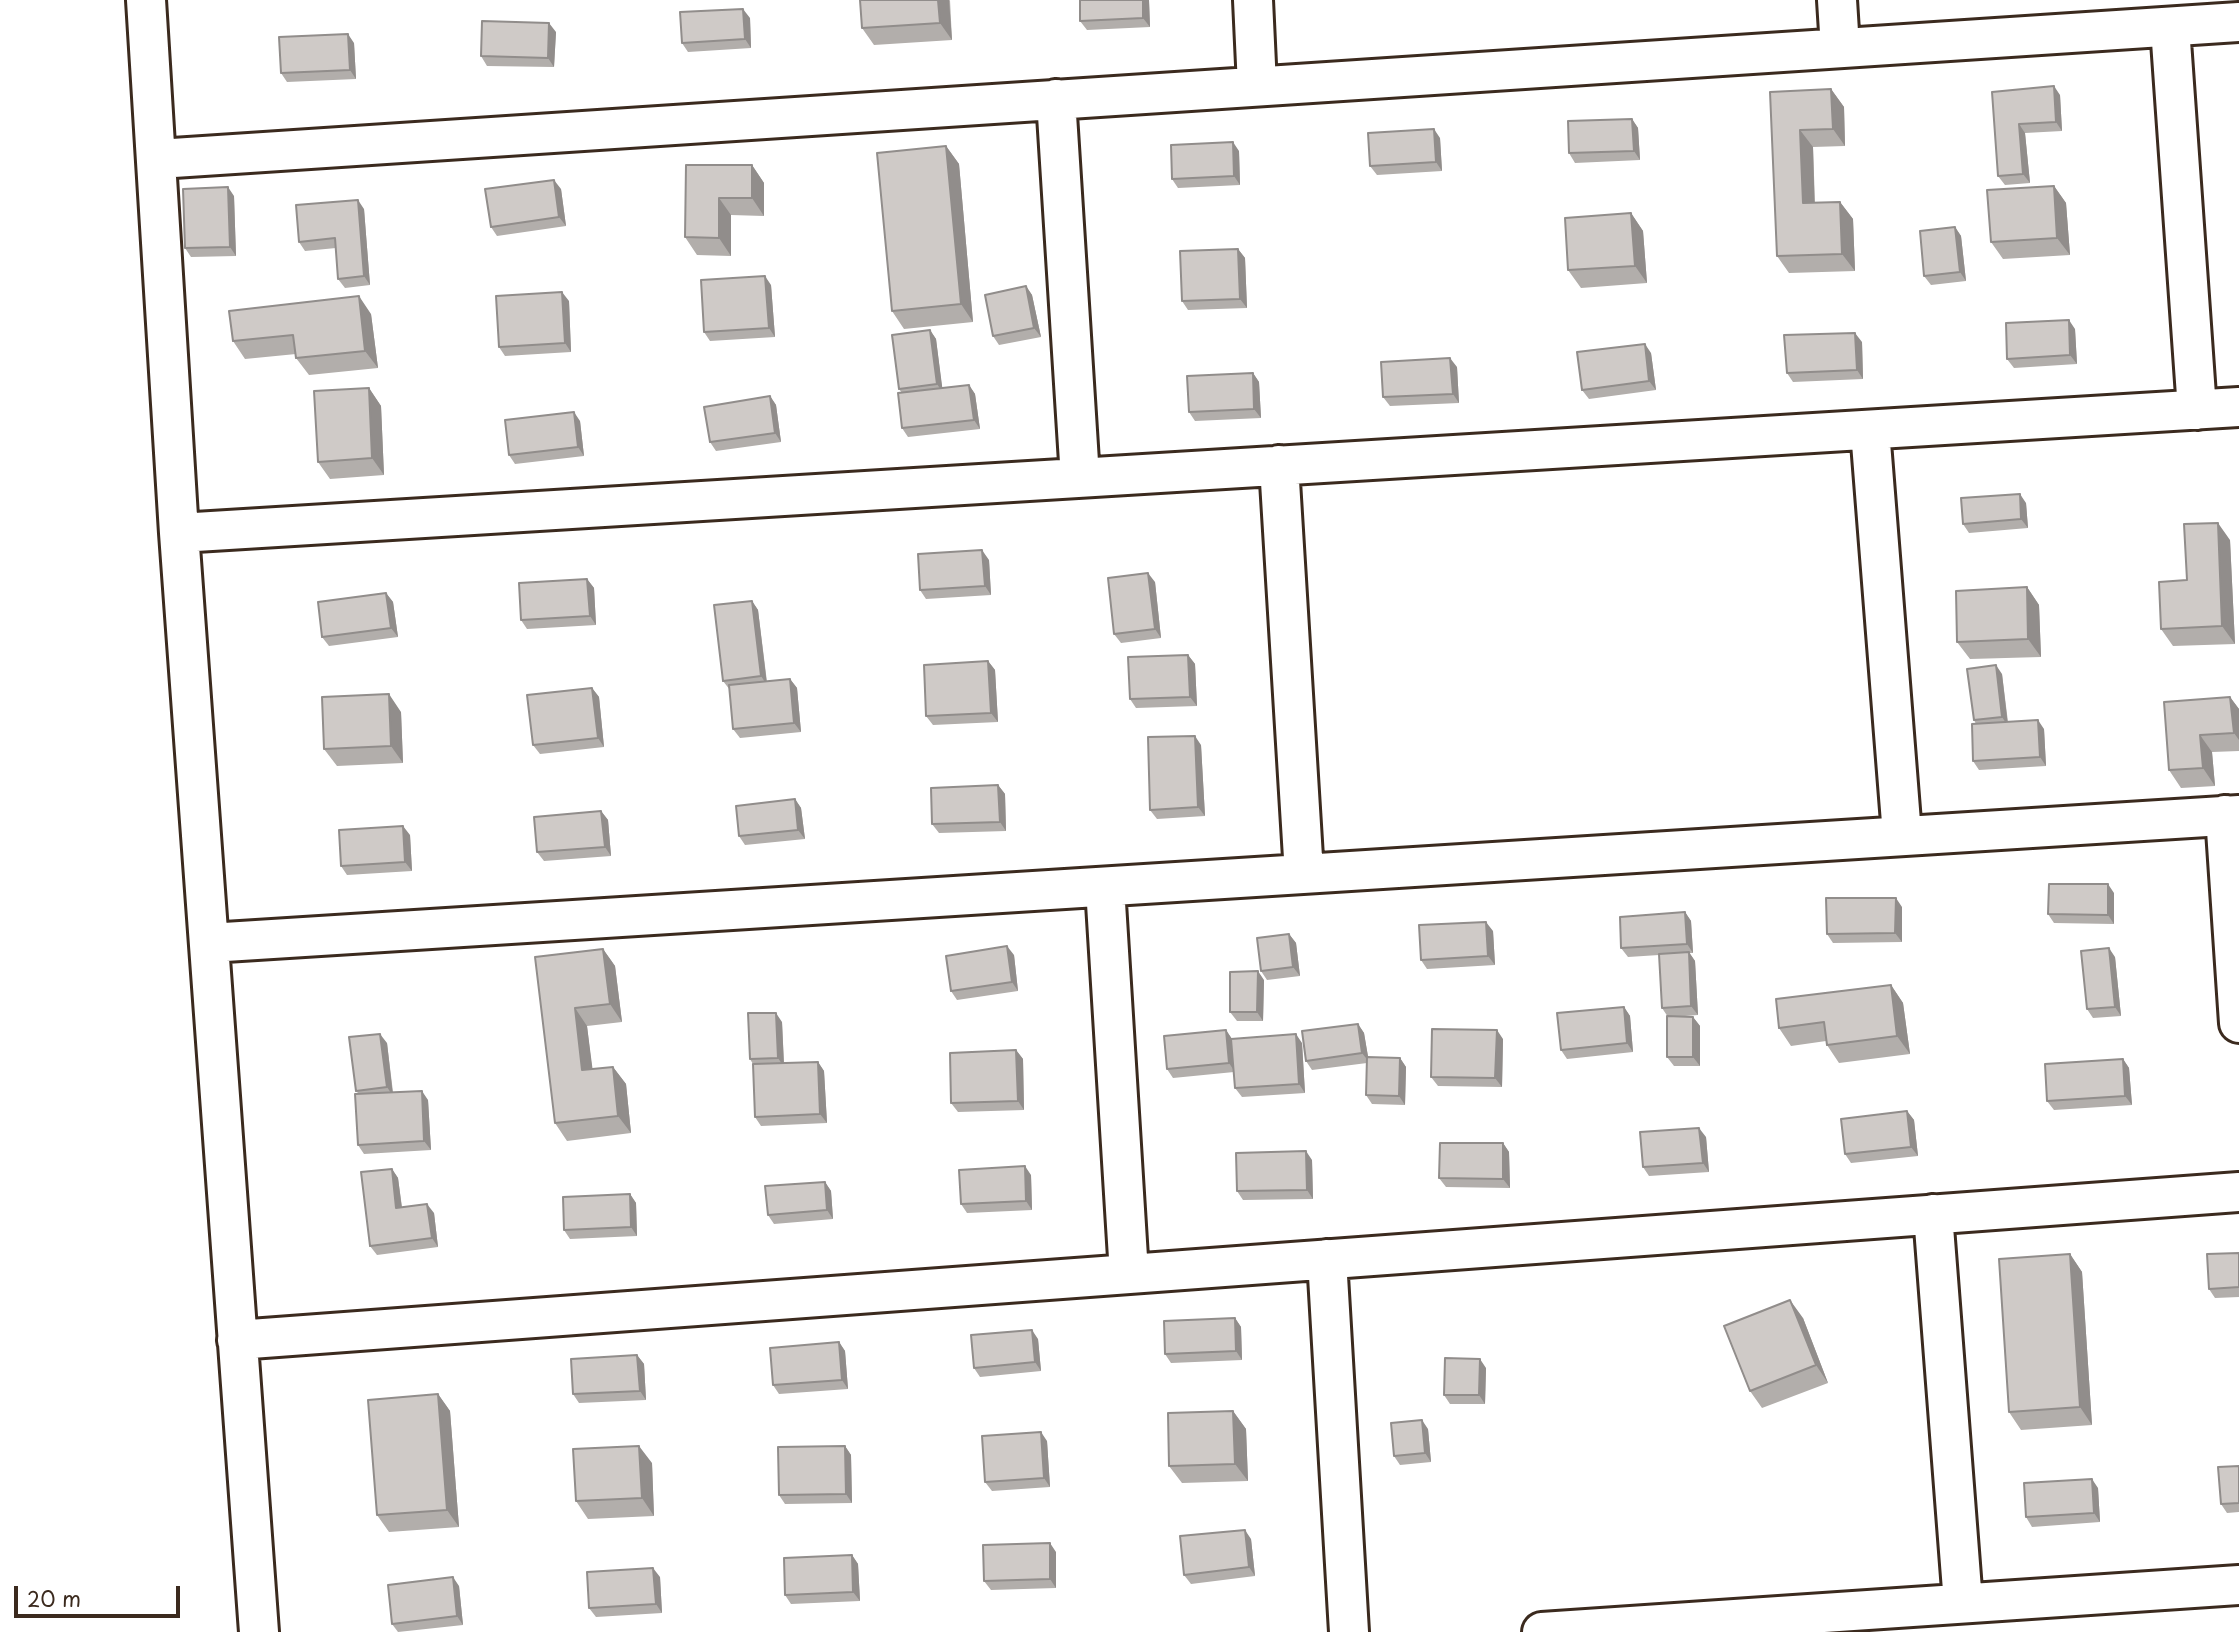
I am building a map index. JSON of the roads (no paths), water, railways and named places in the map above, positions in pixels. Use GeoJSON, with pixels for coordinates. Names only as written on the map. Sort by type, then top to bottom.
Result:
{"type":"FeatureCollection","features":[{"type":"Feature","properties":{"kind":"street"},"geometry":{"type":"LineString","coordinates":[[146,0],[158,159],[179,533],[258,1632]]}},
{"type":"Feature","properties":{"kind":"street"},"geometry":{"type":"LineString","coordinates":[[1253,0],[1256,86]]}},
{"type":"Feature","properties":{"kind":"street"},"geometry":{"type":"LineString","coordinates":[[1837,0],[1840,48]]}},
{"type":"Feature","properties":{"kind":"street"},"geometry":{"type":"LineString","coordinates":[[158,159],[2239,22]]}},
{"type":"Feature","properties":{"kind":"street"},"geometry":{"type":"LineString","coordinates":[[2170,27],[2197,410]]}},
{"type":"Feature","properties":{"kind":"street"},"geometry":{"type":"LineString","coordinates":[[1056,99],[1080,478]]}},
{"type":"Feature","properties":{"kind":"street"},"geometry":{"type":"LineString","coordinates":[[179,533],[2239,407]]}},
{"type":"Feature","properties":{"kind":"street"},"geometry":{"type":"LineString","coordinates":[[1870,430],[1902,835]]}},
{"type":"Feature","properties":{"kind":"street"},"geometry":{"type":"LineString","coordinates":[[1279,465],[1304,874]]}},
{"type":"Feature","properties":{"kind":"street"},"geometry":{"type":"LineString","coordinates":[[209,943],[2232,815],[2239,1023]]}},
{"type":"Feature","properties":{"kind":"street"},"geometry":{"type":"LineString","coordinates":[[1105,887],[1129,1274]]}},
{"type":"Feature","properties":{"kind":"street"},"geometry":{"type":"LineString","coordinates":[[237,1340],[2239,1192]]}},
{"type":"Feature","properties":{"kind":"street"},"geometry":{"type":"LineString","coordinates":[[1933,1214],[1963,1603]]}},
{"type":"Feature","properties":{"kind":"street"},"geometry":{"type":"LineString","coordinates":[[1327,1259],[1349,1632]]}},
{"type":"Feature","properties":{"kind":"street"},"geometry":{"type":"LineString","coordinates":[[1542,1632],[2239,1585]]}}]}
